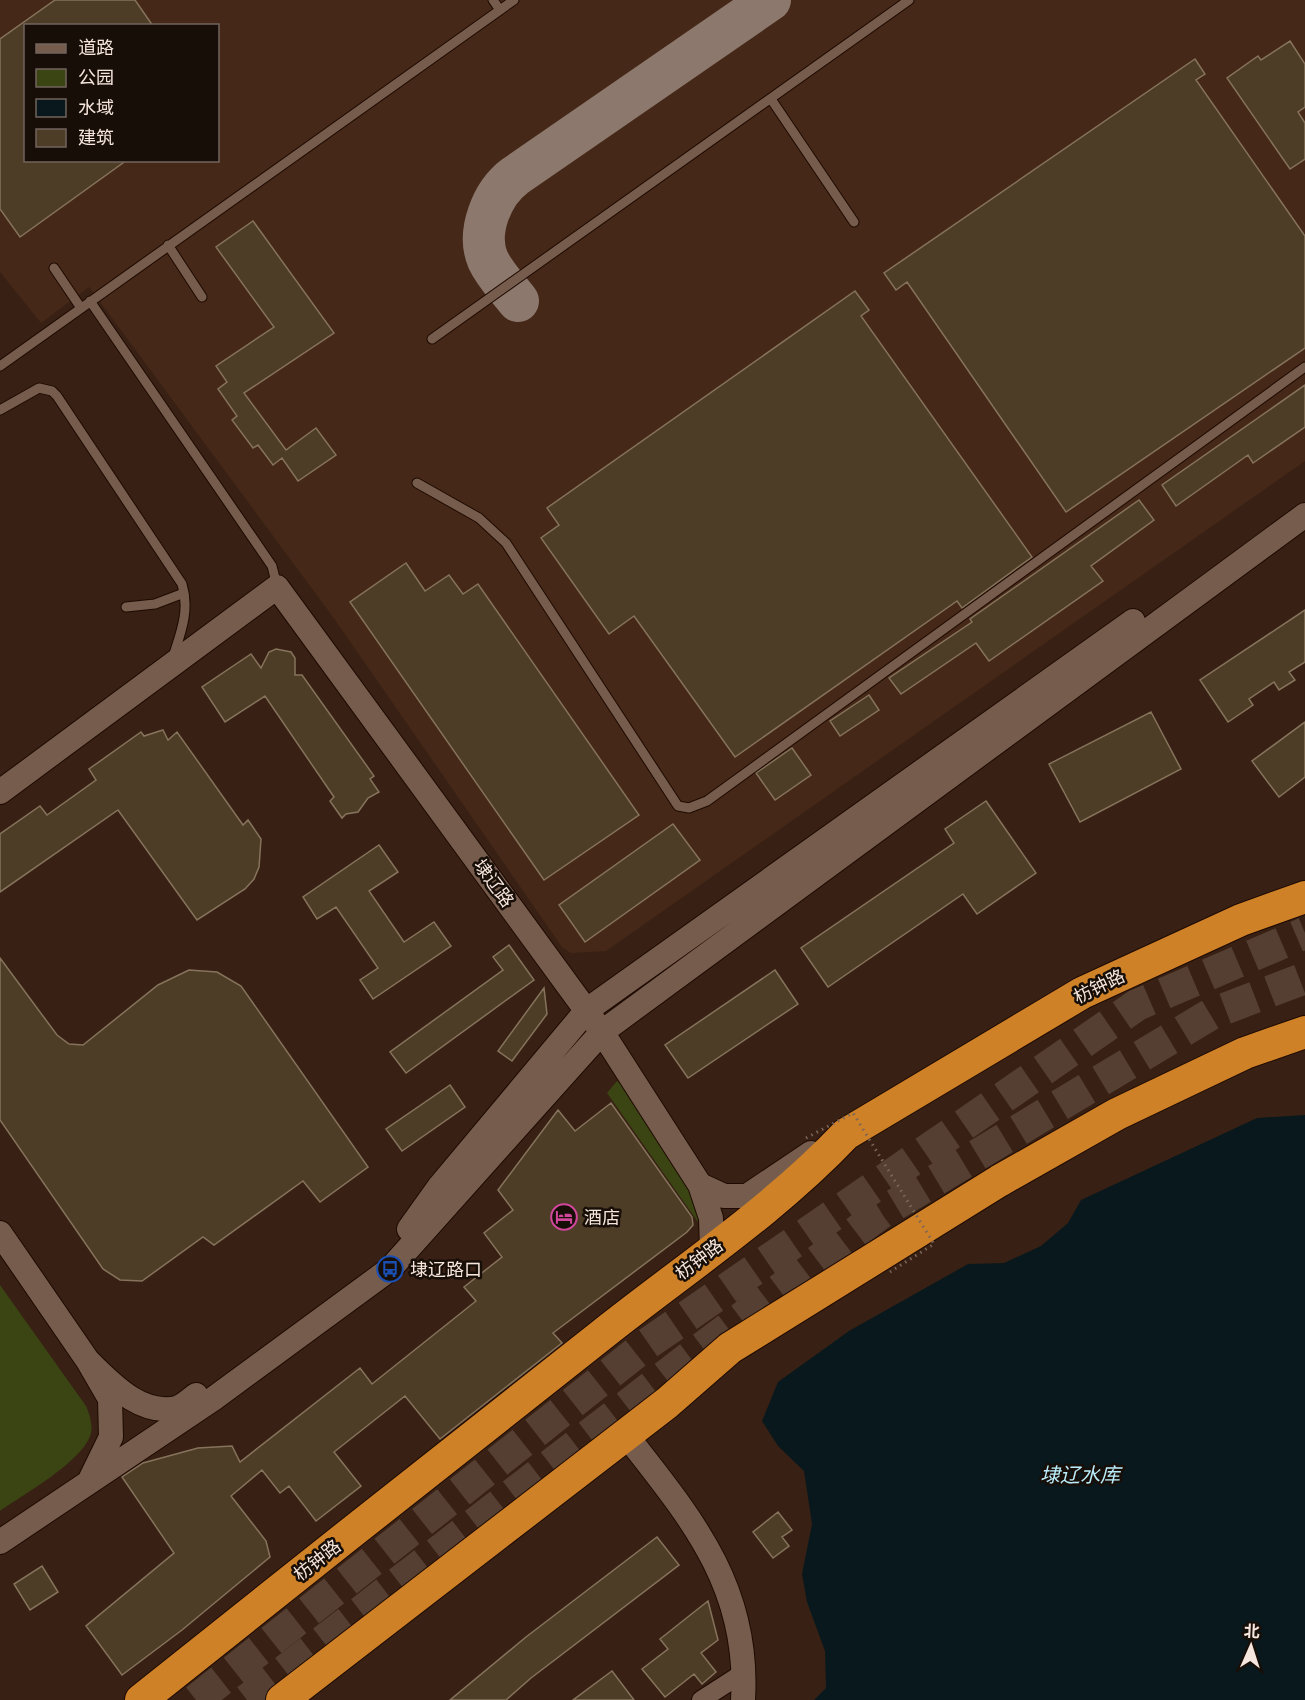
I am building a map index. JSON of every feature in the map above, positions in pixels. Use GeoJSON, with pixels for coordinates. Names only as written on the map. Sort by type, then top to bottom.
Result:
{"type":"FeatureCollection","features":[{"type":"Feature","properties":{"kind":"highway","name":"枋钟路"},"geometry":{"type":"LineString","coordinates":[[141,1700],[816,1167],[846,1134],[1082,993],[1241,920],[1305,897]]}},
{"type":"Feature","properties":{"kind":"highway"},"geometry":{"type":"LineString","coordinates":[[282,1700],[667,1403],[730,1348],[999,1181],[1117,1114],[1245,1053],[1305,1032]]}},
{"type":"Feature","properties":{"kind":"main road"},"geometry":{"type":"LineString","coordinates":[[88,1361],[121,1392],[148,1406],[178,1408],[384,1263],[439,1187],[587,1010],[1305,497]]}},
{"type":"Feature","properties":{"kind":"main road"},"geometry":{"type":"LineString","coordinates":[[0,1542],[213,1399],[390,1269],[602,1032],[1305,514]]}},
{"type":"Feature","properties":{"kind":"main road"},"geometry":{"type":"LineString","coordinates":[[0,792],[277,587]]}},
{"type":"Feature","properties":{"kind":"main road","name":"埭辽路"},"geometry":{"type":"LineString","coordinates":[[277,587],[602,1032],[700,1185],[711,1218],[712,1250]]}},
{"type":"Feature","properties":{"kind":"main road"},"geometry":{"type":"LineString","coordinates":[[700,1185],[724,1196],[747,1196],[824,1144],[846,1134]]}},
{"type":"Feature","properties":{"kind":"main road"},"geometry":{"type":"LineString","coordinates":[[0,1233],[88,1361],[110,1399],[111,1437],[90,1480]]}},
{"type":"Feature","properties":{"kind":"main road"},"geometry":{"type":"LineString","coordinates":[[626,1435],[687,1514],[726,1586],[738,1623],[743,1700]]}},
{"type":"Feature","properties":{"kind":"street"},"geometry":{"type":"LineString","coordinates":[[701,1700],[743,1673]]}},
{"type":"Feature","properties":{"kind":"lane"},"geometry":{"type":"LineString","coordinates":[[493,0],[500,10]]}},
{"type":"Feature","properties":{"kind":"lane"},"geometry":{"type":"LineString","coordinates":[[0,366],[514,0]]}},
{"type":"Feature","properties":{"kind":"lane"},"geometry":{"type":"LineString","coordinates":[[432,339],[909,0]]}},
{"type":"Feature","properties":{"kind":"lane"},"geometry":{"type":"LineString","coordinates":[[771,99],[854,222]]}},
{"type":"Feature","properties":{"kind":"lane"},"geometry":{"type":"LineString","coordinates":[[168,246],[202,297]]}},
{"type":"Feature","properties":{"kind":"lane"},"geometry":{"type":"LineString","coordinates":[[54,268],[81,308]]}},
{"type":"Feature","properties":{"kind":"lane"},"geometry":{"type":"LineString","coordinates":[[90,300],[272,566],[277,587]]}},
{"type":"Feature","properties":{"kind":"lane"},"geometry":{"type":"LineString","coordinates":[[417,483],[479,518],[506,543],[678,806],[689,808],[707,801],[1305,367]]}},
{"type":"Feature","properties":{"kind":"lane"},"geometry":{"type":"LineString","coordinates":[[0,410],[34,389],[52,391],[177,574],[184,593],[185,613],[169,668]]}},
{"type":"Feature","properties":{"kind":"lane"},"geometry":{"type":"LineString","coordinates":[[126,607],[155,604],[184,593]]}},
{"type":"Feature","properties":{"kind":"path"},"geometry":{"type":"LineString","coordinates":[[806,1138],[853,1113],[934,1244],[890,1272]]}},
{"type":"Feature","properties":{"kind":"shaded area"},"geometry":{"type":"Polygon","coordinates":[[[0,0],[1305,0],[1305,461],[606,951],[571,953],[562,947],[333,617],[89,287],[41,323],[0,272],[0,0]]]}},
{"type":"Feature","properties":{"kind":"green space"},"geometry":{"type":"Polygon","coordinates":[[[617,1081],[625,1087],[697,1195],[705,1232],[607,1093],[617,1081]]]}},
{"type":"Feature","properties":{"kind":"green space"},"geometry":{"type":"Polygon","coordinates":[[[0,1285],[86,1406],[91,1433],[86,1444],[65,1466],[0,1511],[0,1285]]]}},
{"type":"Feature","properties":{"kind":"water","name":"埭辽水库"},"geometry":{"type":"Polygon","coordinates":[[[1305,1115],[1305,1700],[814,1700],[826,1688],[825,1651],[807,1602],[802,1574],[812,1524],[804,1471],[778,1446],[762,1421],[778,1382],[849,1331],[968,1264],[1004,1263],[1041,1246],[1068,1223],[1081,1200],[1257,1118],[1305,1115]]]}},
{"type":"Feature","properties":{"kind":"building"},"geometry":{"type":"Polygon","coordinates":[[[55,0],[135,0],[152,24],[24,24],[24,162],[124,162],[20,237],[0,209],[0,39],[55,0]]]}},
{"type":"Feature","properties":{"kind":"building"},"geometry":{"type":"Polygon","coordinates":[[[1290,41],[1305,64],[1305,107],[1298,112],[1305,123],[1305,159],[1290,169],[1227,78],[1258,56],[1261,60],[1290,41]]]}},
{"type":"Feature","properties":{"kind":"building"},"geometry":{"type":"Polygon","coordinates":[[[1195,59],[1205,74],[1196,80],[1305,236],[1305,348],[1066,512],[907,282],[896,290],[884,273],[1195,59]]]}},
{"type":"Feature","properties":{"kind":"building"},"geometry":{"type":"Polygon","coordinates":[[[253,221],[334,333],[244,393],[286,450],[316,428],[336,455],[298,481],[282,458],[273,465],[258,445],[253,448],[232,420],[237,416],[218,389],[227,382],[216,366],[274,327],[216,247],[253,221]]]}},
{"type":"Feature","properties":{"kind":"building"},"geometry":{"type":"Polygon","coordinates":[[[855,291],[869,310],[861,316],[1032,557],[962,608],[957,601],[735,757],[634,616],[609,634],[541,538],[559,525],[547,508],[855,291]]]}},
{"type":"Feature","properties":{"kind":"building"},"geometry":{"type":"Polygon","coordinates":[[[1305,385],[1305,427],[1253,463],[1248,455],[1176,506],[1162,485],[1305,385]]]}},
{"type":"Feature","properties":{"kind":"building"},"geometry":{"type":"Polygon","coordinates":[[[1139,500],[1154,520],[1091,566],[1103,581],[989,661],[976,643],[901,694],[889,678],[972,622],[970,619],[1139,500]]]}},
{"type":"Feature","properties":{"kind":"building"},"geometry":{"type":"Polygon","coordinates":[[[406,563],[425,591],[449,575],[463,594],[478,584],[639,815],[544,880],[350,602],[406,563]]]}},
{"type":"Feature","properties":{"kind":"building"},"geometry":{"type":"Polygon","coordinates":[[[1305,610],[1305,662],[1289,672],[1295,680],[1279,690],[1274,682],[1249,699],[1253,705],[1228,722],[1200,680],[1305,610]]]}},
{"type":"Feature","properties":{"kind":"building"},"geometry":{"type":"Polygon","coordinates":[[[276,649],[291,652],[295,658],[295,675],[302,675],[374,776],[370,779],[379,792],[368,798],[358,812],[346,814],[342,818],[330,801],[334,797],[265,696],[225,722],[202,687],[251,654],[261,668],[269,652],[276,649]]]}},
{"type":"Feature","properties":{"kind":"building"},"geometry":{"type":"Polygon","coordinates":[[[869,695],[879,710],[840,736],[830,721],[869,695]]]}},
{"type":"Feature","properties":{"kind":"building"},"geometry":{"type":"Polygon","coordinates":[[[1151,712],[1181,769],[1080,822],[1049,764],[1151,712]]]}},
{"type":"Feature","properties":{"kind":"building"},"geometry":{"type":"Polygon","coordinates":[[[1305,722],[1305,777],[1279,797],[1252,761],[1305,722]]]}},
{"type":"Feature","properties":{"kind":"building"},"geometry":{"type":"Polygon","coordinates":[[[163,730],[168,740],[177,732],[243,825],[248,820],[261,839],[259,867],[254,879],[245,889],[197,920],[118,810],[0,892],[0,834],[40,806],[47,815],[96,780],[89,769],[141,732],[144,736],[163,730]]]}},
{"type":"Feature","properties":{"kind":"building"},"geometry":{"type":"Polygon","coordinates":[[[792,748],[811,775],[775,800],[756,773],[792,748]]]}},
{"type":"Feature","properties":{"kind":"building"},"geometry":{"type":"Polygon","coordinates":[[[986,801],[1036,873],[977,914],[963,894],[828,987],[801,948],[954,843],[945,829],[986,801]]]}},
{"type":"Feature","properties":{"kind":"building"},"geometry":{"type":"Polygon","coordinates":[[[673,824],[700,860],[585,942],[559,905],[673,824]]]}},
{"type":"Feature","properties":{"kind":"building"},"geometry":{"type":"Polygon","coordinates":[[[379,845],[398,872],[369,891],[404,942],[434,922],[451,946],[373,999],[360,980],[378,968],[336,907],[317,919],[303,897],[379,845]]]}},
{"type":"Feature","properties":{"kind":"building"},"geometry":{"type":"Polygon","coordinates":[[[509,945],[534,980],[406,1073],[390,1052],[503,970],[493,957],[509,945]]]}},
{"type":"Feature","properties":{"kind":"building"},"geometry":{"type":"Polygon","coordinates":[[[0,958],[57,1035],[69,1044],[83,1045],[158,985],[189,970],[217,972],[241,986],[368,1167],[320,1202],[303,1181],[214,1245],[203,1237],[142,1281],[120,1280],[103,1269],[0,1120],[0,958]]]}},
{"type":"Feature","properties":{"kind":"building"},"geometry":{"type":"Polygon","coordinates":[[[775,970],[798,1004],[688,1078],[665,1045],[775,970]]]}},
{"type":"Feature","properties":{"kind":"building"},"geometry":{"type":"Polygon","coordinates":[[[544,988],[547,1014],[512,1061],[498,1051],[544,988]]]}},
{"type":"Feature","properties":{"kind":"building"},"geometry":{"type":"Polygon","coordinates":[[[450,1085],[465,1107],[402,1151],[386,1129],[450,1085]]]}},
{"type":"Feature","properties":{"kind":"building"},"geometry":{"type":"Polygon","coordinates":[[[611,1103],[692,1217],[693,1225],[687,1232],[553,1333],[562,1343],[440,1439],[405,1396],[334,1452],[361,1486],[316,1521],[289,1486],[280,1493],[262,1470],[231,1496],[266,1541],[270,1557],[182,1630],[122,1675],[86,1626],[174,1553],[122,1477],[143,1463],[198,1448],[232,1446],[240,1462],[360,1368],[372,1384],[476,1301],[464,1287],[502,1257],[484,1233],[513,1210],[498,1190],[558,1110],[575,1131],[611,1103]]]}},
{"type":"Feature","properties":{"kind":"building"},"geometry":{"type":"Polygon","coordinates":[[[778,1512],[792,1530],[782,1537],[789,1546],[773,1558],[753,1532],[778,1512]]]}},
{"type":"Feature","properties":{"kind":"building"},"geometry":{"type":"Polygon","coordinates":[[[657,1537],[679,1565],[531,1678],[506,1700],[450,1700],[526,1637],[657,1537]]]}},
{"type":"Feature","properties":{"kind":"building"},"geometry":{"type":"Polygon","coordinates":[[[42,1566],[58,1592],[30,1610],[14,1584],[42,1566]]]}},
{"type":"Feature","properties":{"kind":"building"},"geometry":{"type":"Polygon","coordinates":[[[708,1601],[718,1640],[701,1653],[716,1672],[702,1684],[694,1674],[665,1697],[642,1669],[668,1649],[660,1639],[708,1601]]]}},
{"type":"Feature","properties":{"kind":"building"},"geometry":{"type":"Polygon","coordinates":[[[612,1671],[634,1700],[573,1700],[612,1671]]]}},
{"type":"Feature","properties":{"kind":"taxiway"},"geometry":{"type":"LineString","coordinates":[[518,301],[494,271],[485,249],[485,226],[499,192],[515,176],[770,0]]}},
{"type":"Feature","properties":{"kind":"tunnel"},"geometry":{"type":"LineString","coordinates":[[196,1700],[647,1344],[1137,1005],[1305,933]]}},
{"type":"Feature","properties":{"kind":"tunnel"},"geometry":{"type":"LineString","coordinates":[[247,1700],[686,1360],[881,1213],[1211,1014],[1305,978]]}},
{"type":"Feature","properties":{"kind":"place","name":"酒店"},"geometry":{"type":"Point","coordinates":[564,1217]}},
{"type":"Feature","properties":{"kind":"place","name":"埭辽路口"},"geometry":{"type":"Point","coordinates":[390,1269]}}]}
